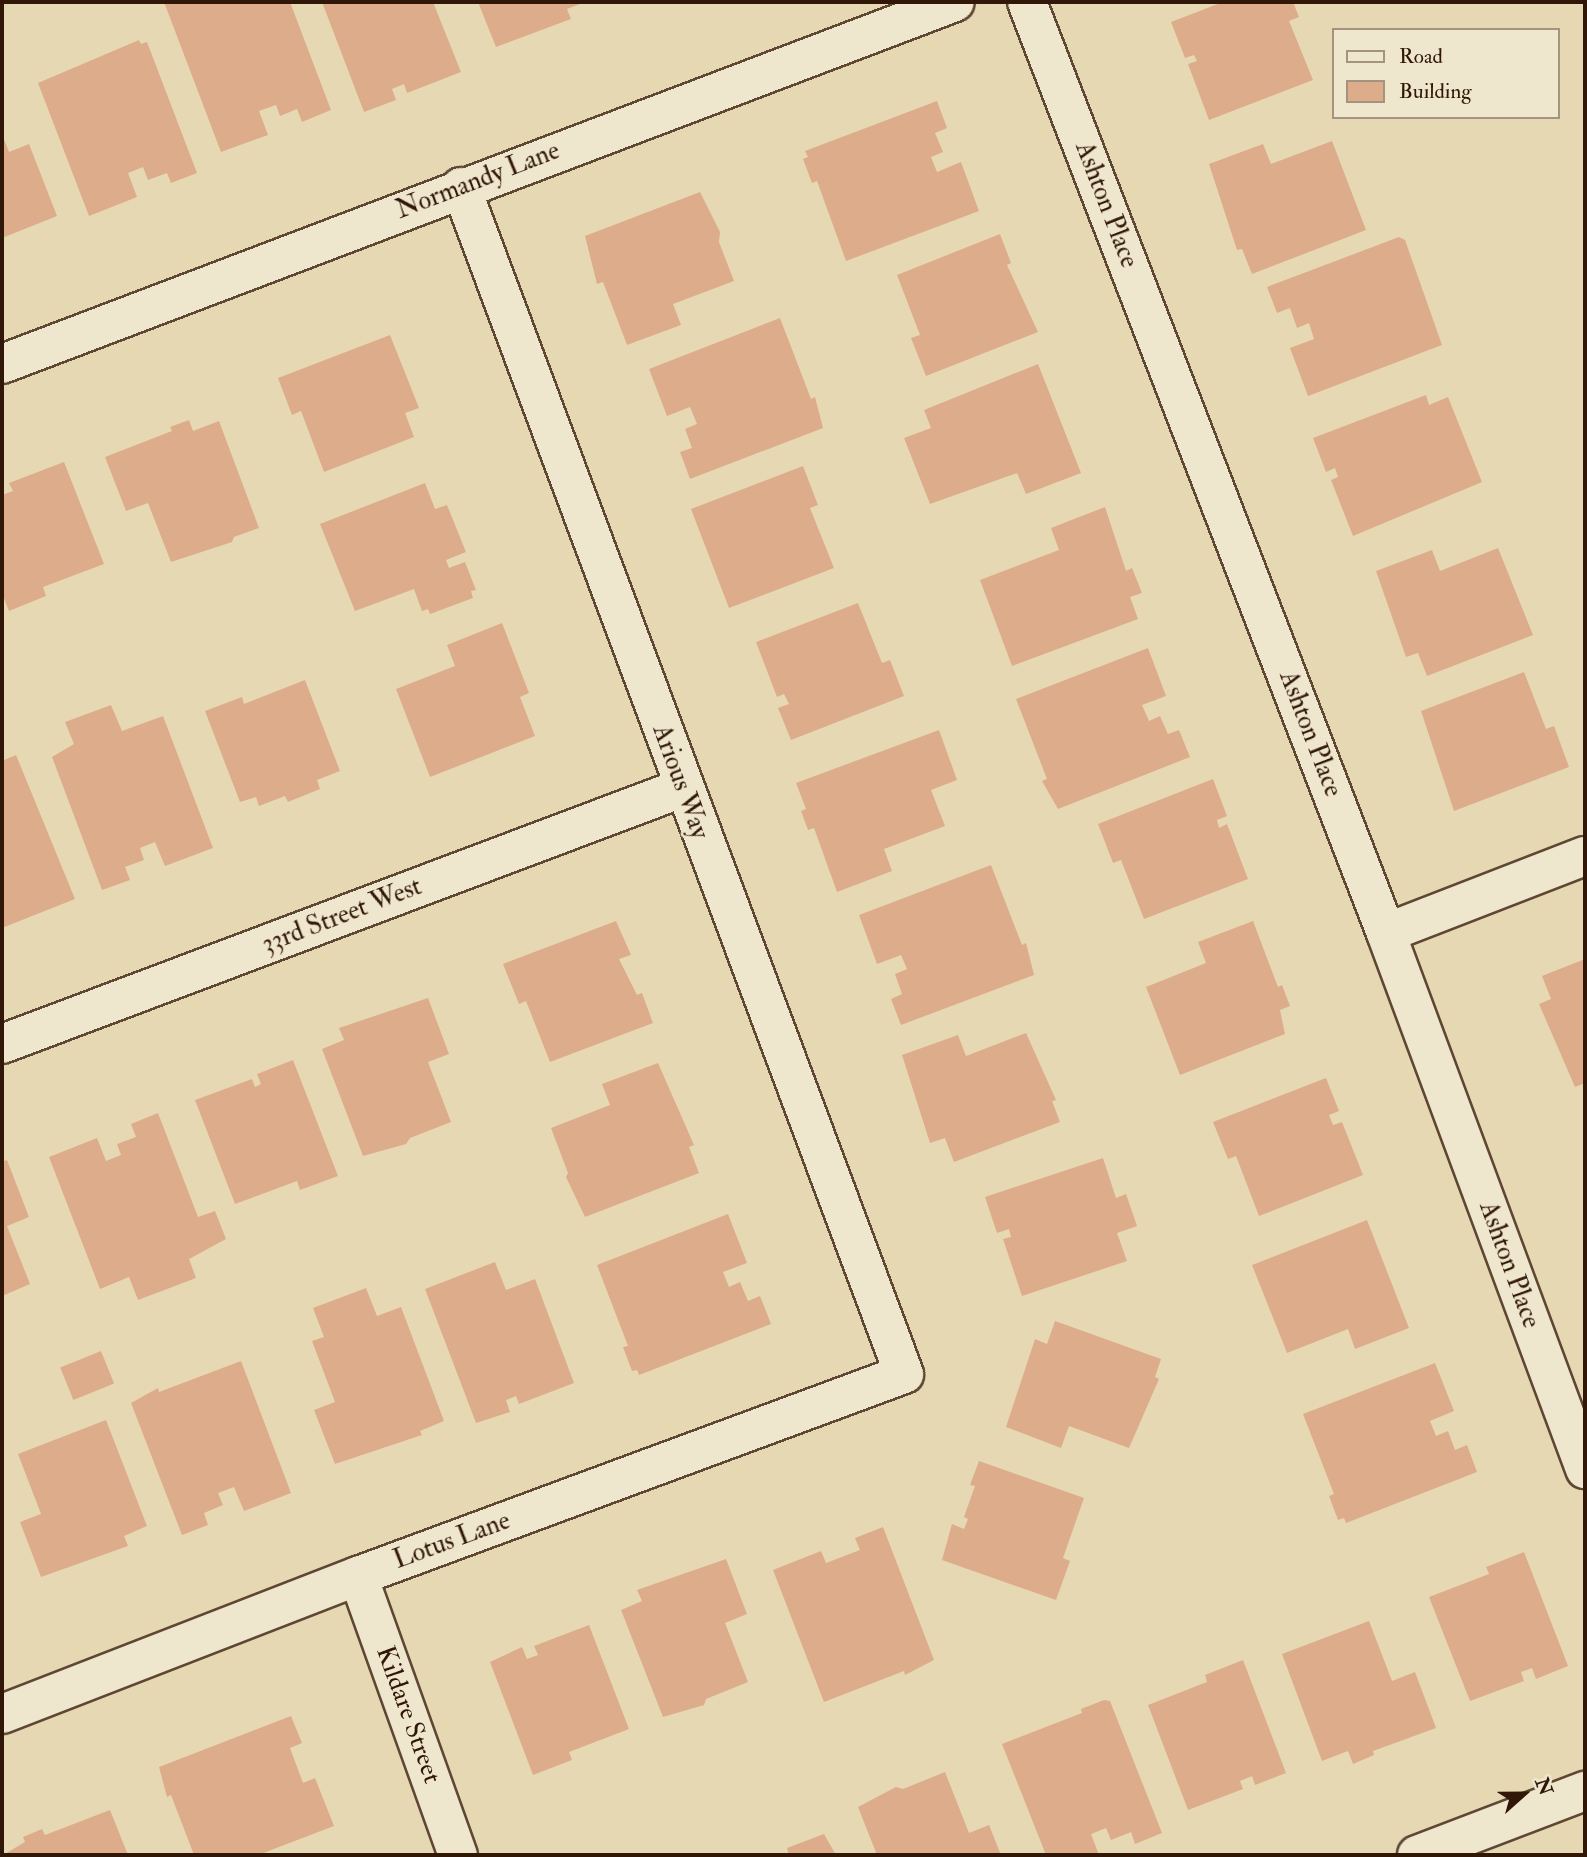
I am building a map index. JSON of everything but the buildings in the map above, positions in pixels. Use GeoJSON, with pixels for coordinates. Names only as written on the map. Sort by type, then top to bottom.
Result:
{"type":"FeatureCollection","features":[{"type":"Feature","properties":{"kind":"street","name":"Normandy Lane"},"geometry":{"type":"LineString","coordinates":[[2,364],[461,187],[955,2]]}},
{"type":"Feature","properties":{"kind":"street","name":"Ashton Place"},"geometry":{"type":"LineString","coordinates":[[1027,2],[1386,933],[1585,1469]]}},
{"type":"Feature","properties":{"kind":"street","name":"Arious Way"},"geometry":{"type":"LineString","coordinates":[[461,187],[682,788],[904,1374]]}},
{"type":"Feature","properties":{"kind":"street","name":"33rd Street West"},"geometry":{"type":"LineString","coordinates":[[2,1044],[682,788]]}},
{"type":"Feature","properties":{"kind":"street"},"geometry":{"type":"LineString","coordinates":[[1386,933],[1585,856]]}},
{"type":"Feature","properties":{"kind":"street","name":"Lotus Lane"},"geometry":{"type":"LineString","coordinates":[[2,1714],[358,1576],[904,1374]]}},
{"type":"Feature","properties":{"kind":"street","name":"Kildare Street"},"geometry":{"type":"LineString","coordinates":[[358,1576],[458,1855]]}},
{"type":"Feature","properties":{"kind":"street"},"geometry":{"type":"LineString","coordinates":[[1416,1855],[1585,1791]]}}]}
